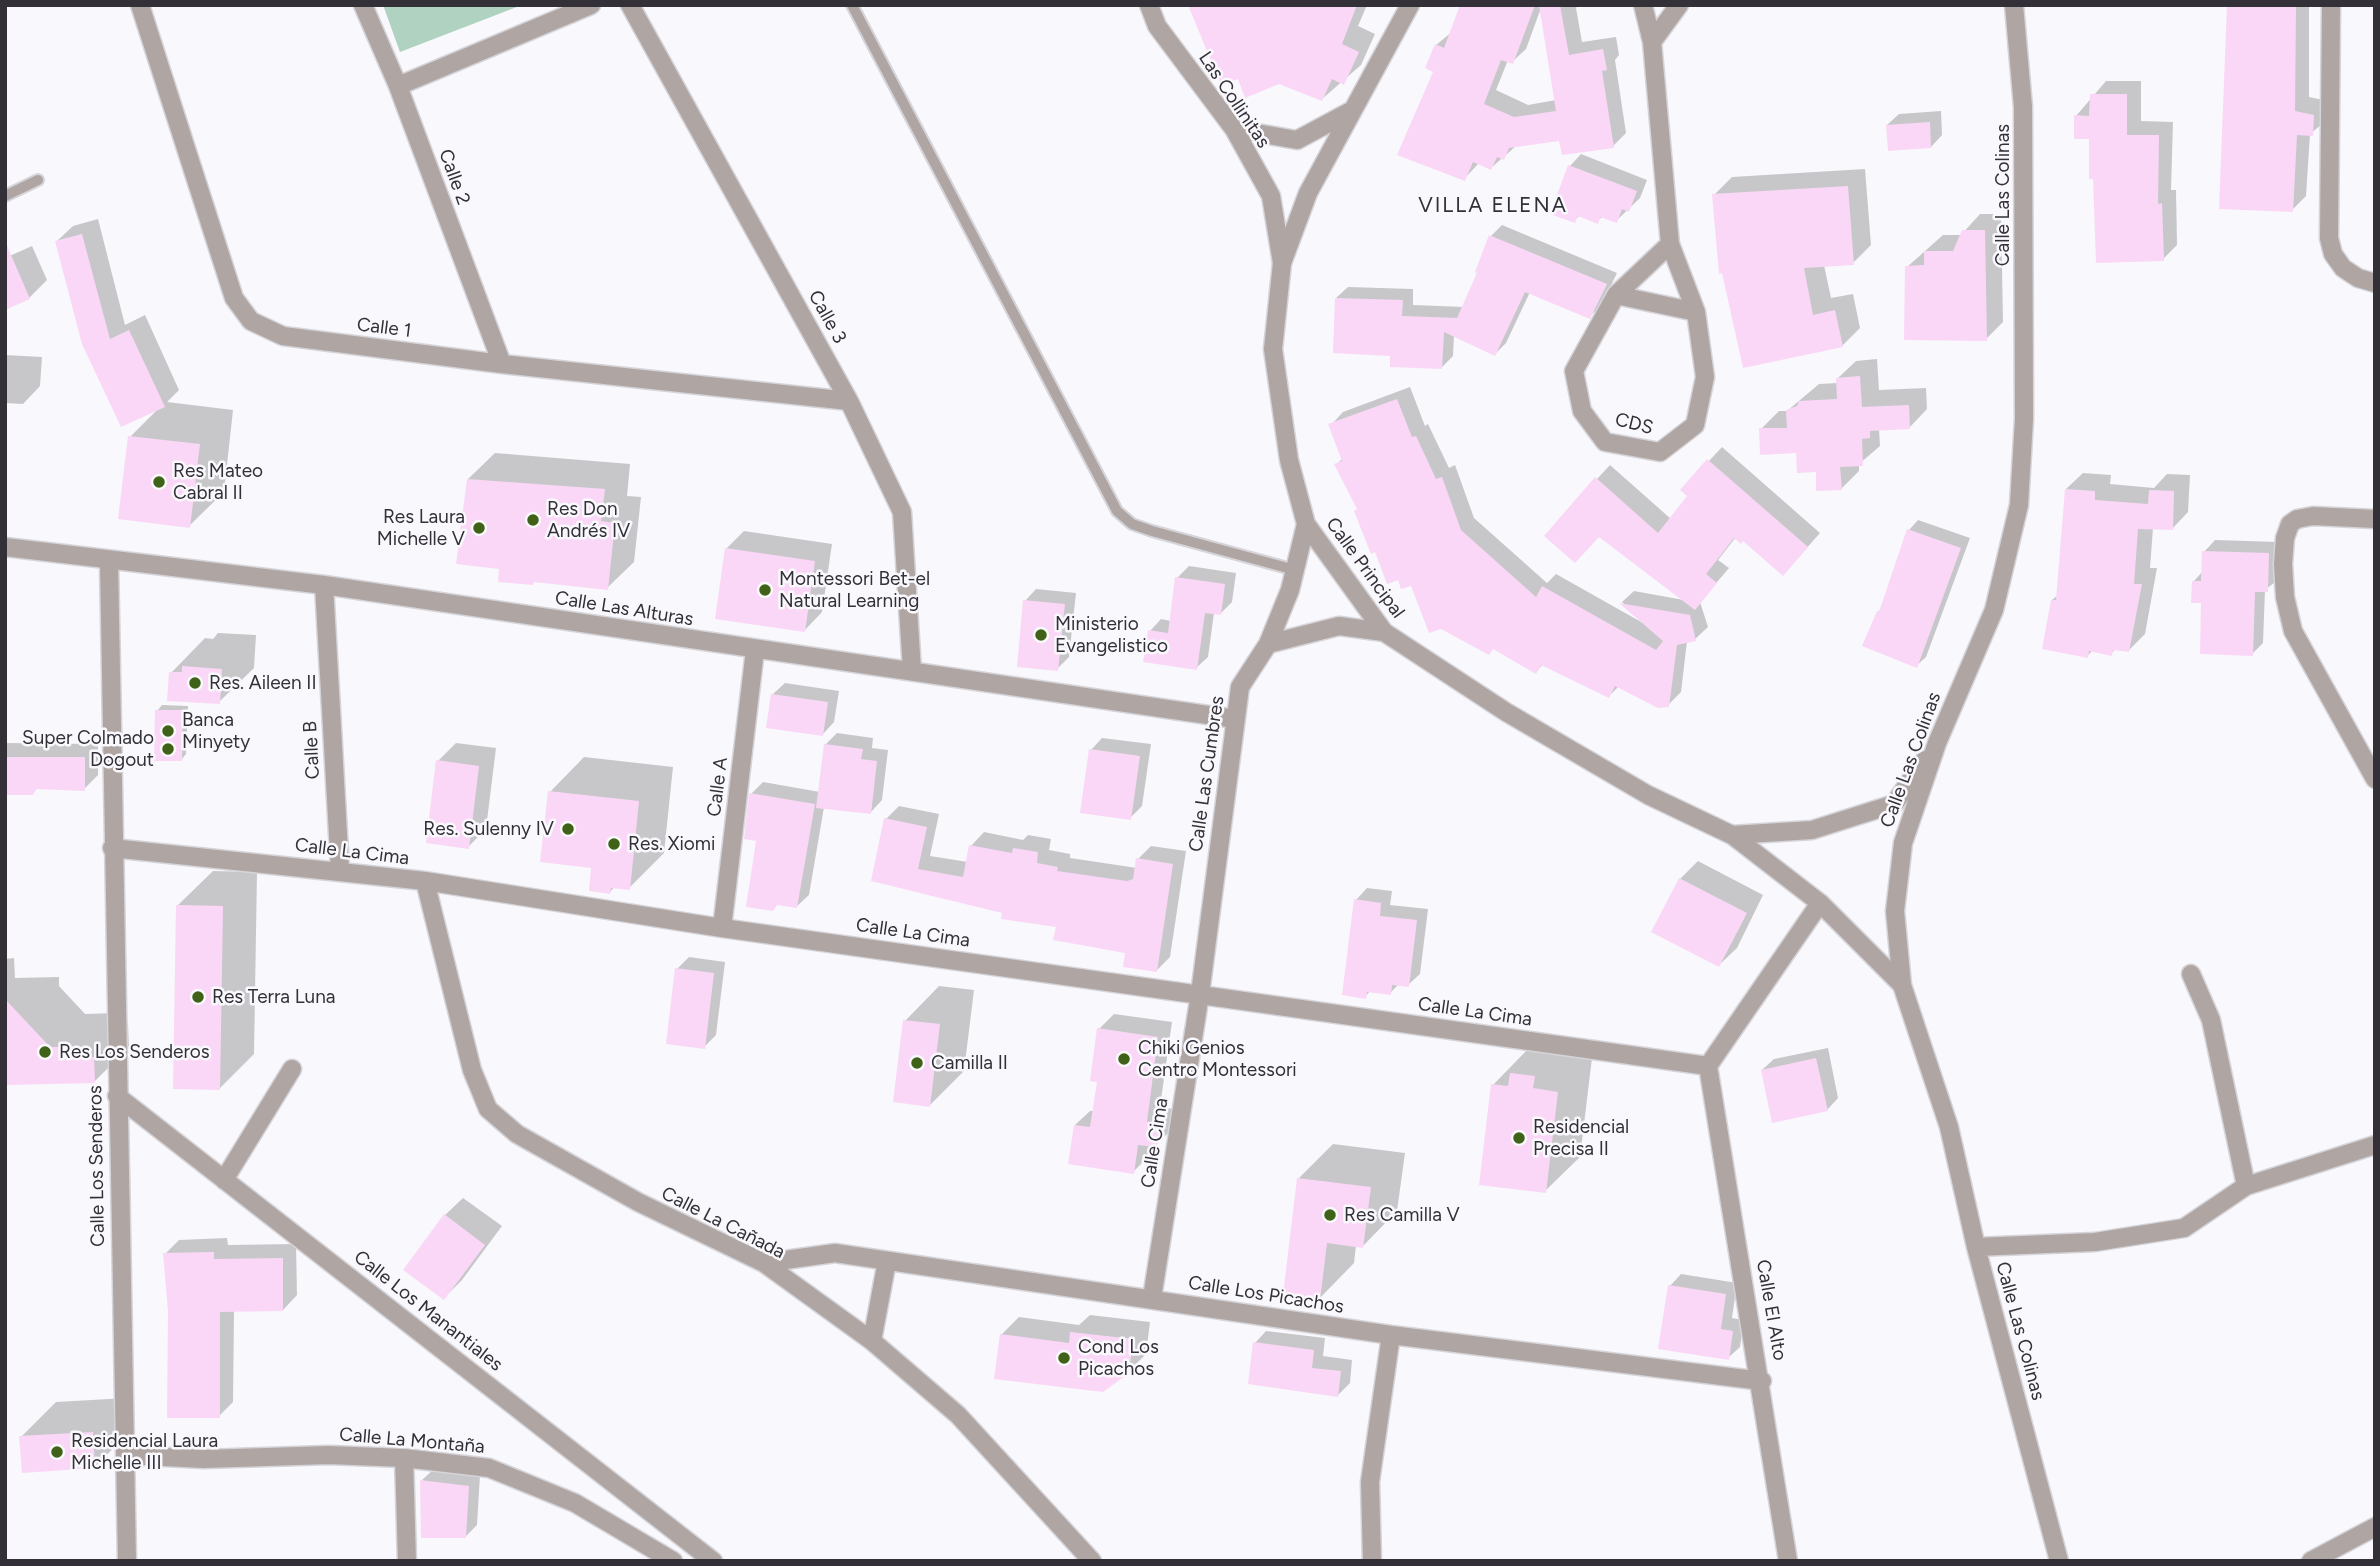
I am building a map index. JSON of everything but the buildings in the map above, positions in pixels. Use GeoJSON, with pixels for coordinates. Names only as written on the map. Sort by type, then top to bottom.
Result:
{"type":"FeatureCollection","features":[{"type":"Feature","properties":{"kind":"street","name":"Calle 1"},"geometry":{"type":"LineString","coordinates":[[140,5],[234,298],[251,321],[284,336],[502,364],[849,401]]}},
{"type":"Feature","properties":{"kind":"street","name":"Calle 2"},"geometry":{"type":"LineString","coordinates":[[363,5],[398,86],[502,364]]}},
{"type":"Feature","properties":{"kind":"street"},"geometry":{"type":"LineString","coordinates":[[398,86],[591,5]]}},
{"type":"Feature","properties":{"kind":"street","name":"Calle 3"},"geometry":{"type":"LineString","coordinates":[[630,5],[849,401],[902,512],[912,671]]}},
{"type":"Feature","properties":{"kind":"street","name":"Las Collinitas"},"geometry":{"type":"LineString","coordinates":[[1149,5],[1157,26],[1234,129],[1271,196],[1282,263]]}},
{"type":"Feature","properties":{"kind":"street","name":"Calle Principal"},"geometry":{"type":"LineString","coordinates":[[1410,5],[1350,111],[1308,193],[1282,263],[1273,349],[1289,460],[1306,524],[1384,632],[1530,726],[1648,795],[1732,835],[1812,830],[1894,804],[1937,743]]}},
{"type":"Feature","properties":{"kind":"street","name":"CDS"},"geometry":{"type":"LineString","coordinates":[[1643,5],[1652,42],[1670,244],[1696,312],[1705,377],[1695,425],[1660,452],[1605,442],[1582,411],[1574,371],[1616,295],[1670,244]]}},
{"type":"Feature","properties":{"kind":"street"},"geometry":{"type":"LineString","coordinates":[[1652,42],[1679,5]]}},
{"type":"Feature","properties":{"kind":"street","name":"Calle Las Colinas"},"geometry":{"type":"LineString","coordinates":[[2014,5],[2024,107],[2024,394],[2019,505],[1994,610],[1937,743],[1903,843],[1895,911],[1902,985],[1949,1127],[1976,1247],[2059,1561]]}},
{"type":"Feature","properties":{"kind":"street"},"geometry":{"type":"LineString","coordinates":[[2331,5],[2329,238],[2333,254],[2343,268],[2358,278],[2375,284]]}},
{"type":"Feature","properties":{"kind":"street"},"geometry":{"type":"LineString","coordinates":[[1234,129],[1297,140],[1350,111]]}},
{"type":"Feature","properties":{"kind":"street"},"geometry":{"type":"LineString","coordinates":[[1616,295],[1696,312]]}},
{"type":"Feature","properties":{"kind":"street"},"geometry":{"type":"LineString","coordinates":[[2375,519],[2313,516],[2290,524],[2285,538],[2283,564],[2285,597],[2293,631],[2375,779]]}},
{"type":"Feature","properties":{"kind":"street","name":"Calle Las Cumbres"},"geometry":{"type":"LineString","coordinates":[[1200,994],[1240,687],[1268,644],[1290,590],[1306,524]]}},
{"type":"Feature","properties":{"kind":"street","name":"Calle Las Alturas"},"geometry":{"type":"LineString","coordinates":[[5,547],[324,585],[1235,719]]}},
{"type":"Feature","properties":{"kind":"street","name":"Calle Los Senderos"},"geometry":{"type":"LineString","coordinates":[[109,561],[112,848],[127,1561]]}},
{"type":"Feature","properties":{"kind":"street","name":"Calle B"},"geometry":{"type":"LineString","coordinates":[[324,585],[340,870]]}},
{"type":"Feature","properties":{"kind":"street"},"geometry":{"type":"LineString","coordinates":[[1268,644],[1339,626],[1384,632]]}},
{"type":"Feature","properties":{"kind":"street","name":"Calle A"},"geometry":{"type":"LineString","coordinates":[[722,928],[755,650]]}},
{"type":"Feature","properties":{"kind":"street"},"geometry":{"type":"LineString","coordinates":[[1732,835],[1820,903],[1902,985]]}},
{"type":"Feature","properties":{"kind":"street","name":"Calle La Cima"},"geometry":{"type":"LineString","coordinates":[[112,848],[425,881],[722,928],[1708,1066]]}},
{"type":"Feature","properties":{"kind":"street","name":"Calle La Cañada"},"geometry":{"type":"LineString","coordinates":[[425,881],[472,1070],[488,1109],[517,1134],[613,1189],[764,1263],[872,1341],[958,1415],[1092,1561]]}},
{"type":"Feature","properties":{"kind":"street"},"geometry":{"type":"LineString","coordinates":[[1708,1066],[1820,903]]}},
{"type":"Feature","properties":{"kind":"street"},"geometry":{"type":"LineString","coordinates":[[2191,974],[2211,1020],[2246,1186]]}},
{"type":"Feature","properties":{"kind":"street","name":"Calle Cima"},"geometry":{"type":"LineString","coordinates":[[1152,1298],[1200,994]]}},
{"type":"Feature","properties":{"kind":"street","name":"Calle El Alto"},"geometry":{"type":"LineString","coordinates":[[1708,1066],[1762,1381],[1788,1561]]}},
{"type":"Feature","properties":{"kind":"street"},"geometry":{"type":"LineString","coordinates":[[224,1180],[292,1069]]}},
{"type":"Feature","properties":{"kind":"street","name":"Calle Los Manantiales"},"geometry":{"type":"LineString","coordinates":[[117,1096],[600,1470],[713,1561]]}},
{"type":"Feature","properties":{"kind":"street"},"geometry":{"type":"LineString","coordinates":[[1976,1247],[2095,1242],[2185,1228],[2246,1186],[2375,1145]]}},
{"type":"Feature","properties":{"kind":"street","name":"Calle Los Picachos"},"geometry":{"type":"LineString","coordinates":[[764,1263],[835,1253],[1391,1335],[1762,1381]]}},
{"type":"Feature","properties":{"kind":"street"},"geometry":{"type":"LineString","coordinates":[[872,1341],[887,1261]]}},
{"type":"Feature","properties":{"kind":"street"},"geometry":{"type":"LineString","coordinates":[[1372,1561],[1370,1482],[1391,1335]]}},
{"type":"Feature","properties":{"kind":"street","name":"Calle La Montaña"},"geometry":{"type":"LineString","coordinates":[[125,1455],[204,1459],[329,1455],[404,1458],[489,1468],[575,1503],[673,1561]]}},
{"type":"Feature","properties":{"kind":"street"},"geometry":{"type":"LineString","coordinates":[[404,1458],[407,1561]]}},
{"type":"Feature","properties":{"kind":"street"},"geometry":{"type":"LineString","coordinates":[[2311,1561],[2375,1527]]}},
{"type":"Feature","properties":{"kind":"lane"},"geometry":{"type":"LineString","coordinates":[[852,5],[1117,511],[1132,524],[1152,531],[1295,570]]}},
{"type":"Feature","properties":{"kind":"lane"},"geometry":{"type":"LineString","coordinates":[[5,196],[38,180]]}},
{"type":"Feature","properties":{"kind":"green space"},"geometry":{"type":"Polygon","coordinates":[[[383,5],[522,5],[400,52],[383,5]]]}},
{"type":"Feature","properties":{"kind":"place","name":"Res Mateo Cabral II"},"geometry":{"type":"Point","coordinates":[159,482]}},
{"type":"Feature","properties":{"kind":"place","name":"Res Don Andrés IV"},"geometry":{"type":"Point","coordinates":[533,520]}},
{"type":"Feature","properties":{"kind":"place","name":"Res Laura Michelle V"},"geometry":{"type":"Point","coordinates":[479,528]}},
{"type":"Feature","properties":{"kind":"place","name":"Montessori Bet-el Natural Learning"},"geometry":{"type":"Point","coordinates":[765,590]}},
{"type":"Feature","properties":{"kind":"place","name":"Ministerio Evangelistico"},"geometry":{"type":"Point","coordinates":[1041,635]}},
{"type":"Feature","properties":{"kind":"place","name":"Res. Aileen II"},"geometry":{"type":"Point","coordinates":[195,683]}},
{"type":"Feature","properties":{"kind":"place","name":"Banca Minyety"},"geometry":{"type":"Point","coordinates":[168,731]}},
{"type":"Feature","properties":{"kind":"place","name":"Super Colmado Dogout"},"geometry":{"type":"Point","coordinates":[168,749]}},
{"type":"Feature","properties":{"kind":"place","name":"Res. Sulenny IV"},"geometry":{"type":"Point","coordinates":[568,829]}},
{"type":"Feature","properties":{"kind":"place","name":"Res. Xiomi"},"geometry":{"type":"Point","coordinates":[614,844]}},
{"type":"Feature","properties":{"kind":"place","name":"Res Terra Luna"},"geometry":{"type":"Point","coordinates":[198,997]}},
{"type":"Feature","properties":{"kind":"place","name":"Res Los Senderos"},"geometry":{"type":"Point","coordinates":[45,1052]}},
{"type":"Feature","properties":{"kind":"place","name":"Chiki Genios Centro Montessori"},"geometry":{"type":"Point","coordinates":[1124,1059]}},
{"type":"Feature","properties":{"kind":"place","name":"Camilla II"},"geometry":{"type":"Point","coordinates":[917,1063]}},
{"type":"Feature","properties":{"kind":"place","name":"Residencial Precisa II"},"geometry":{"type":"Point","coordinates":[1519,1138]}},
{"type":"Feature","properties":{"kind":"place","name":"Res Camilla V"},"geometry":{"type":"Point","coordinates":[1330,1215]}},
{"type":"Feature","properties":{"kind":"place","name":"Cond Los Picachos"},"geometry":{"type":"Point","coordinates":[1064,1358]}},
{"type":"Feature","properties":{"kind":"place","name":"Residencial Laura Michelle III"},"geometry":{"type":"Point","coordinates":[57,1452]}},
{"type":"Feature","properties":{"kind":"district","name":"VILLA ELENA"},"geometry":{"type":"Point","coordinates":[1493,206]}}]}
